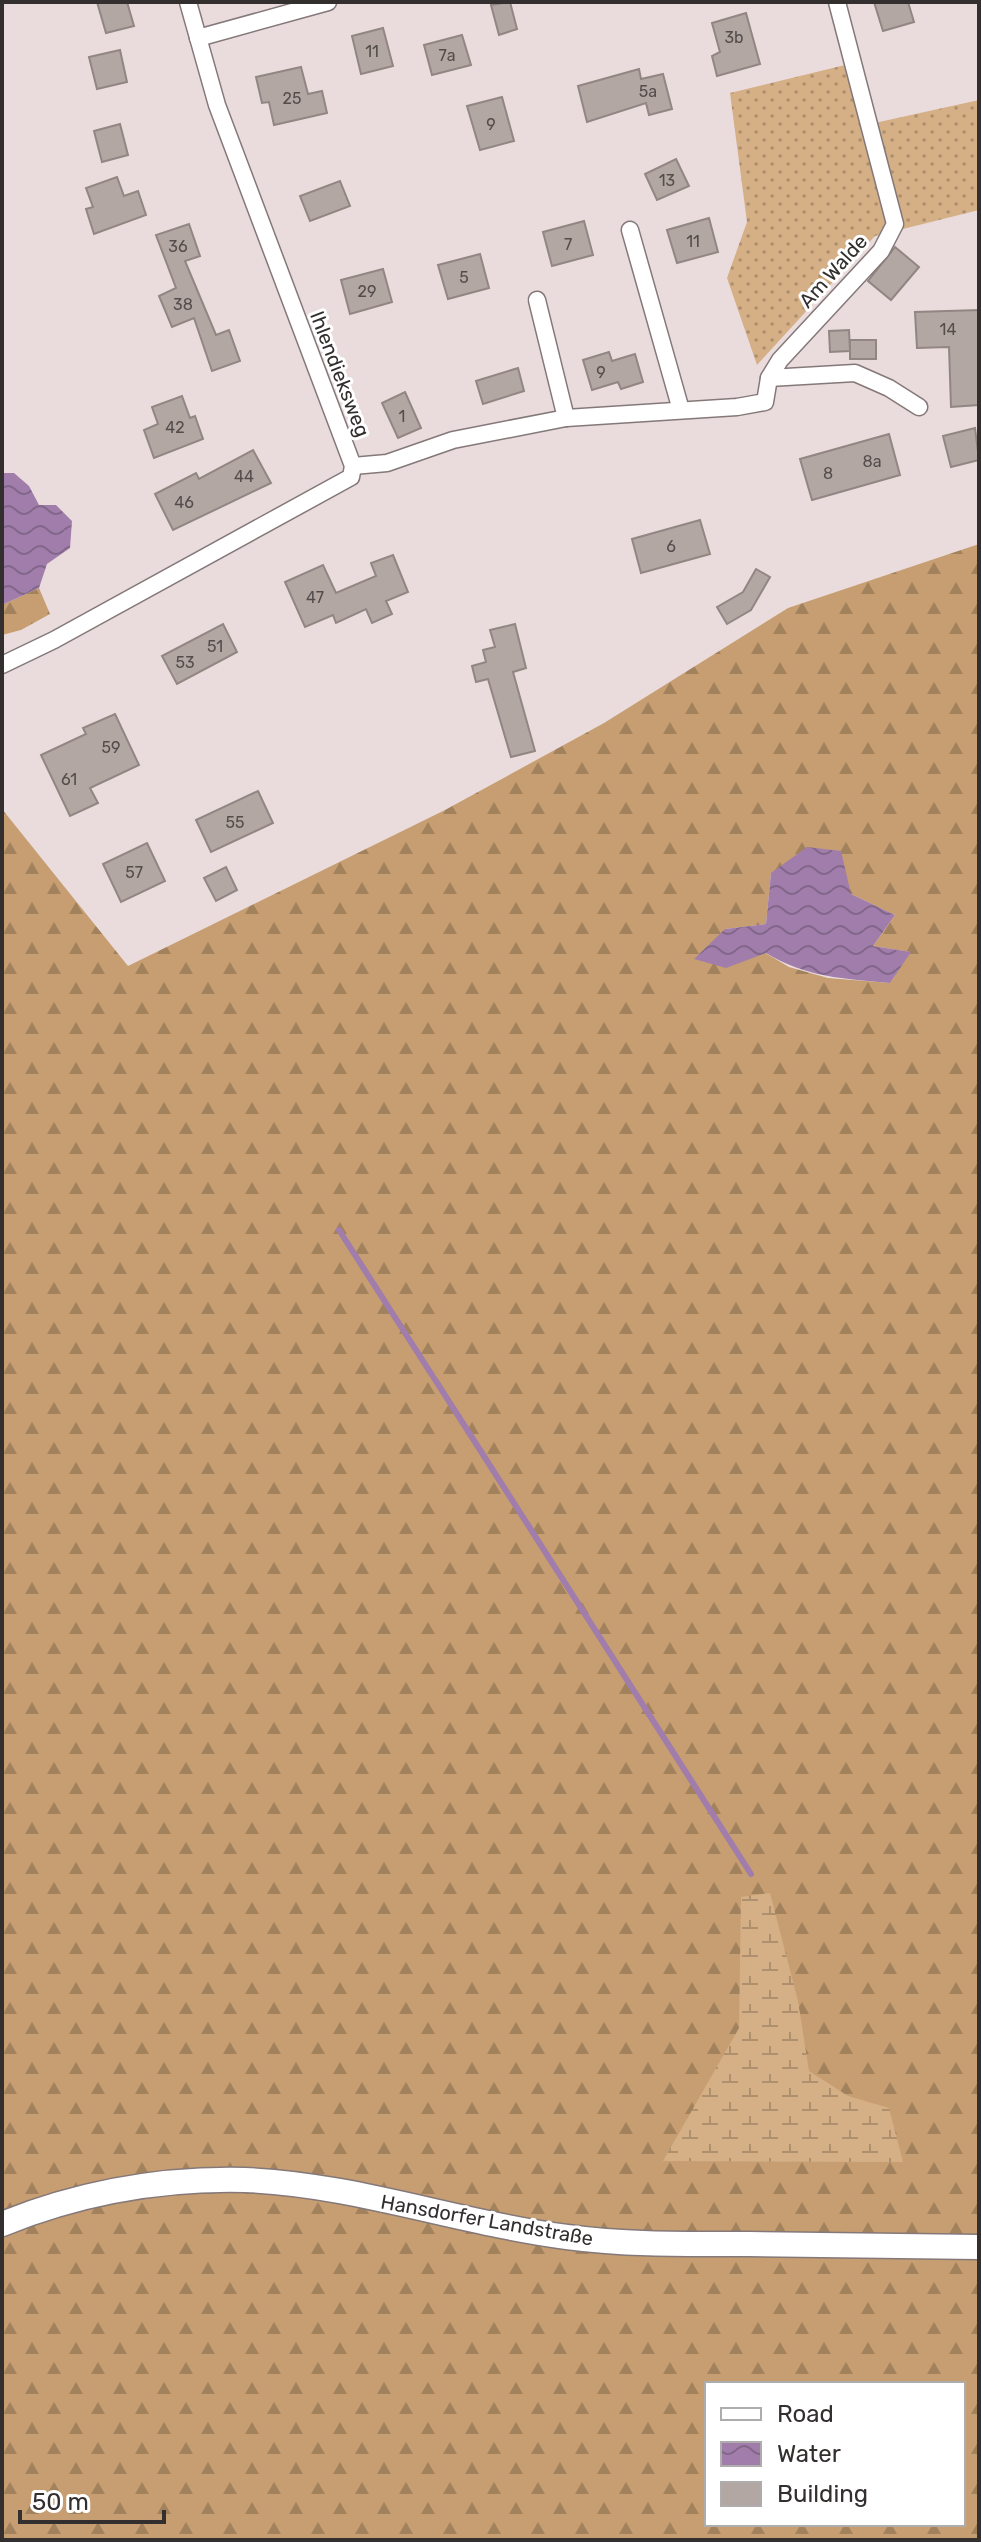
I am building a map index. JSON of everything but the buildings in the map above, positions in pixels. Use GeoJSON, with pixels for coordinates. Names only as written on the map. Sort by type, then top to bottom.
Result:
{"type":"FeatureCollection","features":[{"type":"Feature","properties":{"kind":"main road","name":"Hansdorfer Landstraße"},"geometry":{"type":"LineString","coordinates":[[2,2224],[51,2204],[92,2194],[147,2185],[244,2180],[308,2187],[567,2237],[665,2243],[979,2247]]}},
{"type":"Feature","properties":{"kind":"street","name":"Ihlendieksweg"},"geometry":{"type":"LineString","coordinates":[[2,665],[54,640],[351,477],[353,466],[217,105],[188,2]]}},
{"type":"Feature","properties":{"kind":"street"},"geometry":{"type":"LineString","coordinates":[[198,38],[328,2]]}},
{"type":"Feature","properties":{"kind":"street","name":"Am Walde"},"geometry":{"type":"LineString","coordinates":[[353,466],[387,463],[453,440],[566,418],[737,407],[765,402],[769,378],[780,360],[881,251],[895,224],[837,2]]}},
{"type":"Feature","properties":{"kind":"street"},"geometry":{"type":"LineString","coordinates":[[630,230],[681,410]]}},
{"type":"Feature","properties":{"kind":"street"},"geometry":{"type":"LineString","coordinates":[[537,300],[566,418]]}},
{"type":"Feature","properties":{"kind":"street"},"geometry":{"type":"LineString","coordinates":[[769,378],[855,373],[889,388],[919,407]]}},
{"type":"Feature","properties":{"kind":"green space"},"geometry":{"type":"Polygon","coordinates":[[[845,65],[861,126],[979,100],[979,210],[875,236],[757,365],[727,278],[747,222],[730,93],[845,65]]]}},
{"type":"Feature","properties":{"kind":"green space"},"geometry":{"type":"Polygon","coordinates":[[[979,544],[979,2540],[2,2540],[2,809],[128,966],[445,810],[604,723],[788,608],[979,544]],[[771,873],[766,924],[725,929],[789,967],[828,978],[890,983],[910,952],[873,946],[895,915],[851,894],[771,873]]]}},
{"type":"Feature","properties":{"kind":"green space"},"geometry":{"type":"Polygon","coordinates":[[[39,588],[50,614],[21,630],[2,635],[2,605],[39,588]]]}},
{"type":"Feature","properties":{"kind":"green space"},"geometry":{"type":"Polygon","coordinates":[[[770,1893],[798,2001],[809,2071],[848,2096],[889,2108],[903,2162],[663,2161],[739,2028],[741,1897],[770,1893]]]}},
{"type":"Feature","properties":{"kind":"water"},"geometry":{"type":"Polygon","coordinates":[[[2,473],[14,473],[29,486],[39,505],[56,505],[72,521],[70,548],[47,564],[39,588],[2,605],[2,473]]]}},
{"type":"Feature","properties":{"kind":"water"},"geometry":{"type":"Polygon","coordinates":[[[807,847],[841,851],[851,894],[895,915],[873,946],[911,952],[890,983],[811,972],[766,953],[726,968],[694,959],[725,929],[766,924],[771,873],[807,847]]]}},
{"type":"Feature","properties":{"kind":"waterway"},"geometry":{"type":"LineString","coordinates":[[339,1230],[432,1375]]}},
{"type":"Feature","properties":{"kind":"waterway"},"geometry":{"type":"LineString","coordinates":[[434,1378],[751,1874]]}}]}
